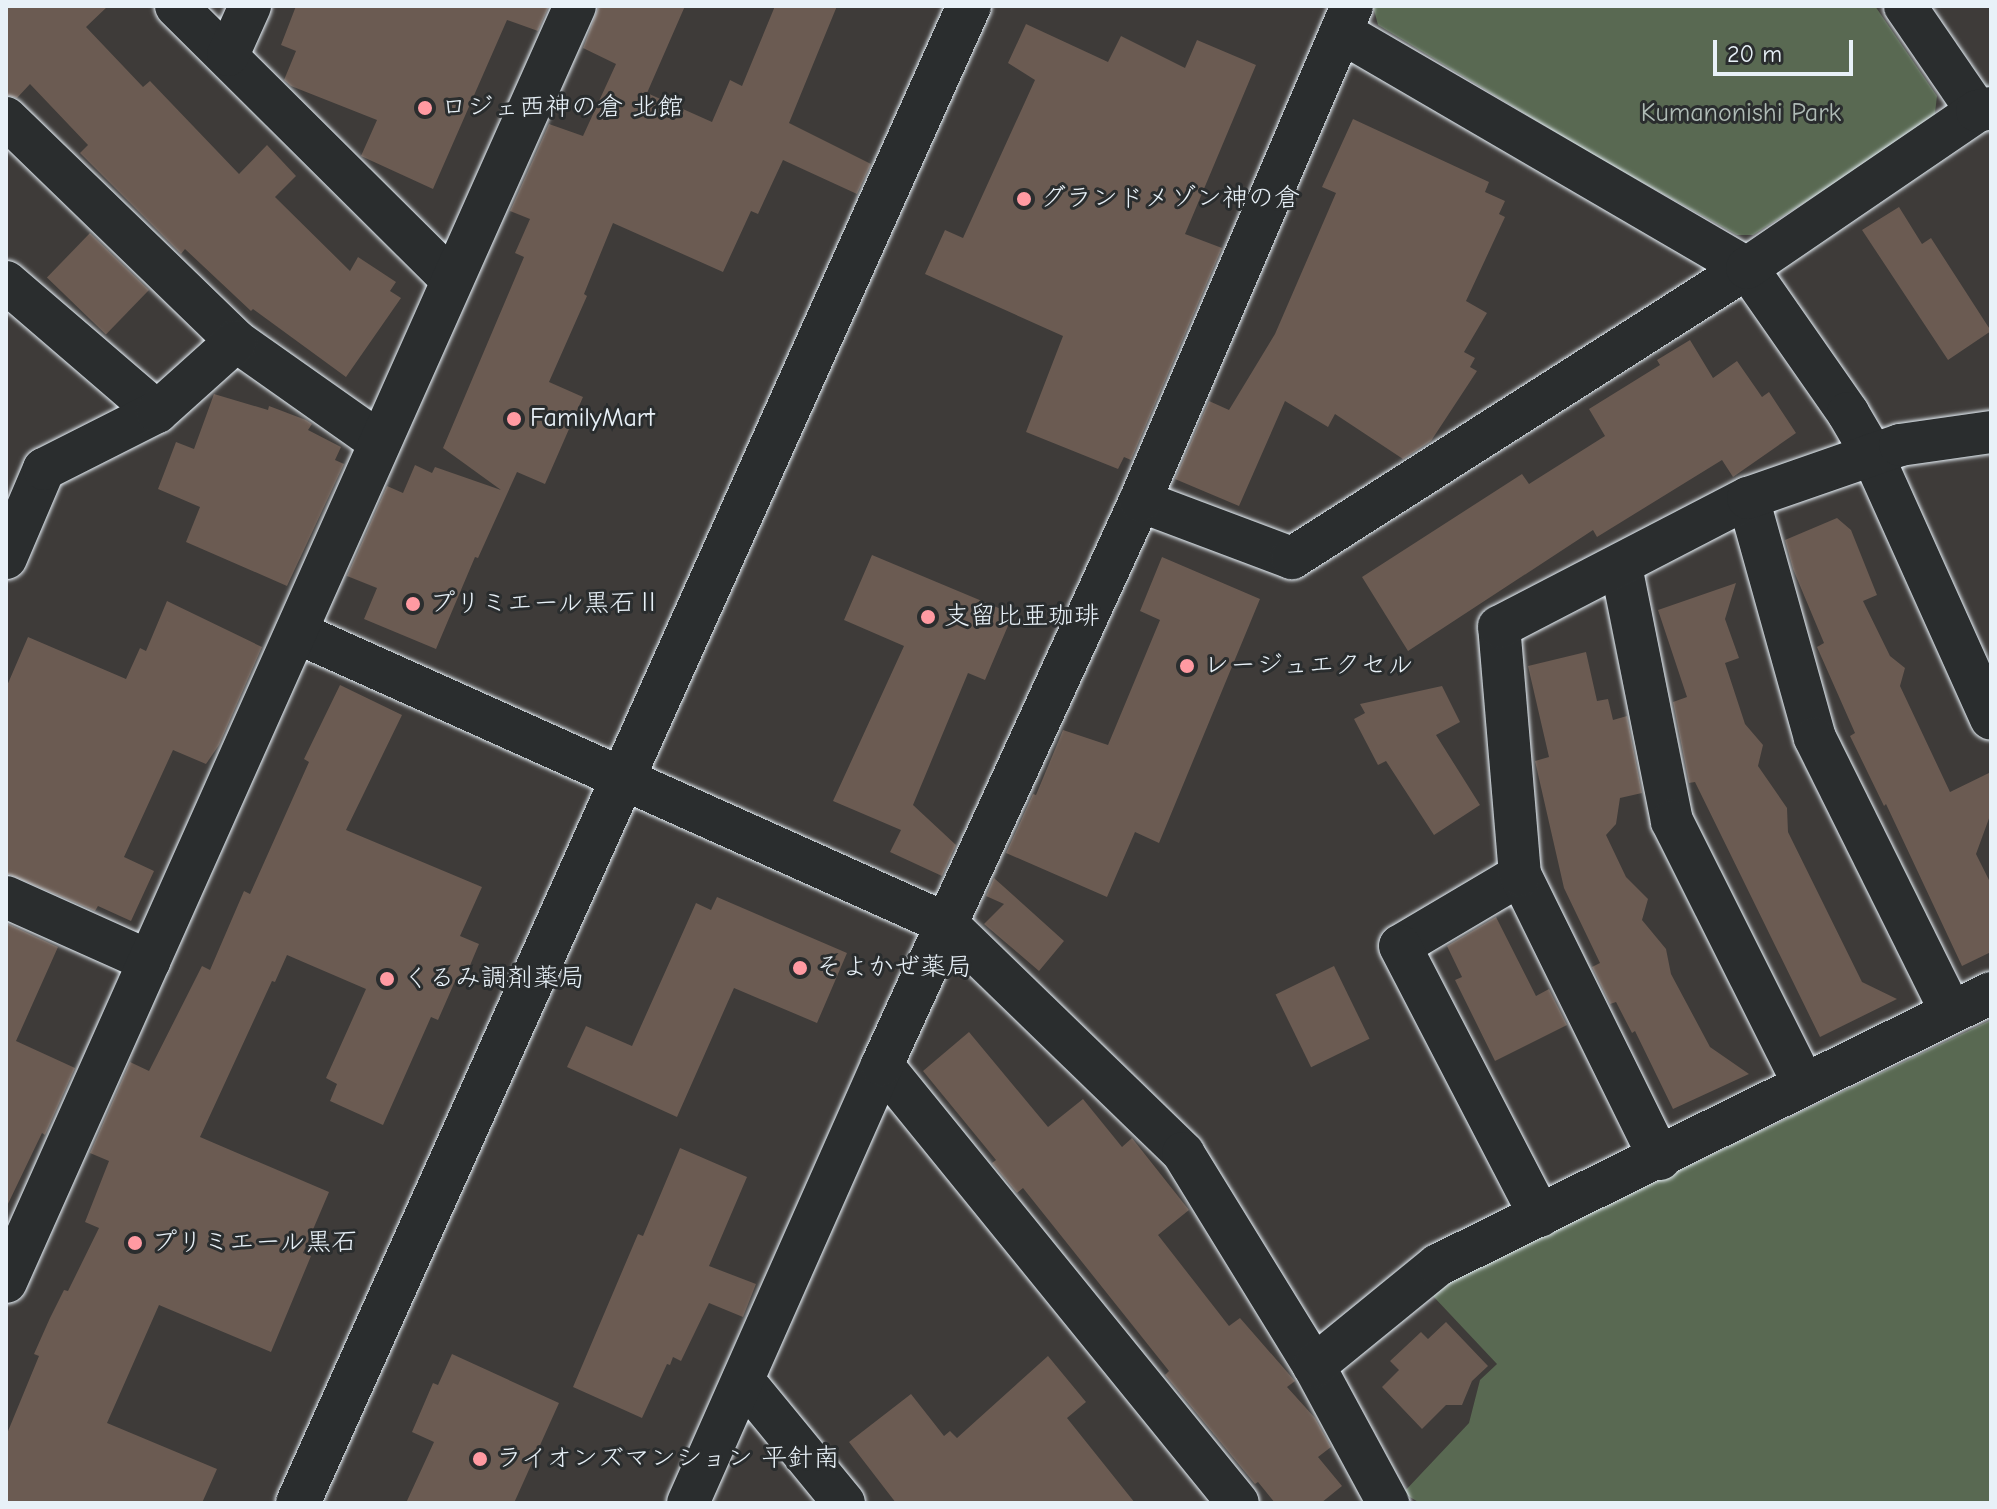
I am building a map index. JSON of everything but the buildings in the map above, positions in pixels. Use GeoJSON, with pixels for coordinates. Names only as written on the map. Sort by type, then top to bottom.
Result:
{"type":"FeatureCollection","features":[{"type":"Feature","properties":{"kind":"street"},"geometry":{"type":"LineString","coordinates":[[176,6],[451,279]]}},
{"type":"Feature","properties":{"kind":"street"},"geometry":{"type":"LineString","coordinates":[[228,55],[250,6]]}},
{"type":"Feature","properties":{"kind":"street"},"geometry":{"type":"LineString","coordinates":[[10,1265],[298,633],[378,441],[575,6]]}},
{"type":"Feature","properties":{"kind":"street"},"geometry":{"type":"LineString","coordinates":[[298,1503],[969,6]]}},
{"type":"Feature","properties":{"kind":"street"},"geometry":{"type":"LineString","coordinates":[[1140,501],[1292,558],[1747,268],[1984,110],[1905,6]]}},
{"type":"Feature","properties":{"kind":"street"},"geometry":{"type":"LineString","coordinates":[[688,1503],[882,1065],[1140,501],[1346,19],[1747,268],[1848,413],[1872,454],[1991,719]]}},
{"type":"Feature","properties":{"kind":"street"},"geometry":{"type":"LineString","coordinates":[[6,118],[236,341],[378,441]]}},
{"type":"Feature","properties":{"kind":"street"},"geometry":{"type":"LineString","coordinates":[[16,304],[157,412]]}},
{"type":"Feature","properties":{"kind":"street"},"geometry":{"type":"LineString","coordinates":[[6,558],[44,469],[157,412],[236,341]]}},
{"type":"Feature","properties":{"kind":"street"},"geometry":{"type":"LineString","coordinates":[[1660,1159],[1520,875],[1499,627],[1748,498],[1900,445],[1991,432]]}},
{"type":"Feature","properties":{"kind":"street"},"geometry":{"type":"LineString","coordinates":[[1748,498],[1815,738],[1951,1012]]}},
{"type":"Feature","properties":{"kind":"street"},"geometry":{"type":"LineString","coordinates":[[1621,566],[1672,821],[1804,1085]]}},
{"type":"Feature","properties":{"kind":"street"},"geometry":{"type":"LineString","coordinates":[[298,633],[947,924],[1183,1153],[1314,1366],[1388,1503]]}},
{"type":"Feature","properties":{"kind":"street"},"geometry":{"type":"LineString","coordinates":[[1520,875],[1400,946],[1540,1216]]}},
{"type":"Feature","properties":{"kind":"street"},"geometry":{"type":"LineString","coordinates":[[6,897],[149,961]]}},
{"type":"Feature","properties":{"kind":"street"},"geometry":{"type":"LineString","coordinates":[[1314,1366],[1438,1265],[1660,1159],[1991,993]]}},
{"type":"Feature","properties":{"kind":"street"},"geometry":{"type":"LineString","coordinates":[[882,1065],[1238,1503]]}},
{"type":"Feature","properties":{"kind":"street"},"geometry":{"type":"LineString","coordinates":[[743,1380],[844,1503]]}},
{"type":"Feature","properties":{"kind":"green space","name":"Kumanonishi Park"},"geometry":{"type":"Polygon","coordinates":[[[1373,6],[1875,6],[1937,96],[1934,121],[1753,235],[1737,235],[1595,156],[1378,25],[1373,6]]]}},
{"type":"Feature","properties":{"kind":"green space"},"geometry":{"type":"Polygon","coordinates":[[[1991,1020],[1991,1503],[1420,1503],[1403,1493],[1469,1423],[1480,1380],[1497,1364],[1433,1296],[1452,1280],[1991,1020]]]}},
{"type":"Feature","properties":{"kind":"place","name":"ロジェ西神の倉 北館"},"geometry":{"type":"Point","coordinates":[425,108]}},
{"type":"Feature","properties":{"kind":"place","name":"グランドメゾン神の倉"},"geometry":{"type":"Point","coordinates":[1024,199]}},
{"type":"Feature","properties":{"kind":"place","name":"FamilyMart"},"geometry":{"type":"Point","coordinates":[514,419]}},
{"type":"Feature","properties":{"kind":"place","name":"プリミエール黒石Ⅱ"},"geometry":{"type":"Point","coordinates":[413,604]}},
{"type":"Feature","properties":{"kind":"place","name":"支留比亜珈琲"},"geometry":{"type":"Point","coordinates":[928,617]}},
{"type":"Feature","properties":{"kind":"place","name":"レージュエクセル"},"geometry":{"type":"Point","coordinates":[1187,666]}},
{"type":"Feature","properties":{"kind":"place","name":"そよかぜ薬局"},"geometry":{"type":"Point","coordinates":[800,968]}},
{"type":"Feature","properties":{"kind":"place","name":"くるみ調剤薬局"},"geometry":{"type":"Point","coordinates":[387,979]}},
{"type":"Feature","properties":{"kind":"place","name":"プリミエール黒石"},"geometry":{"type":"Point","coordinates":[135,1243]}},
{"type":"Feature","properties":{"kind":"place","name":"ライオンズマンション 平針南"},"geometry":{"type":"Point","coordinates":[480,1459]}}]}
